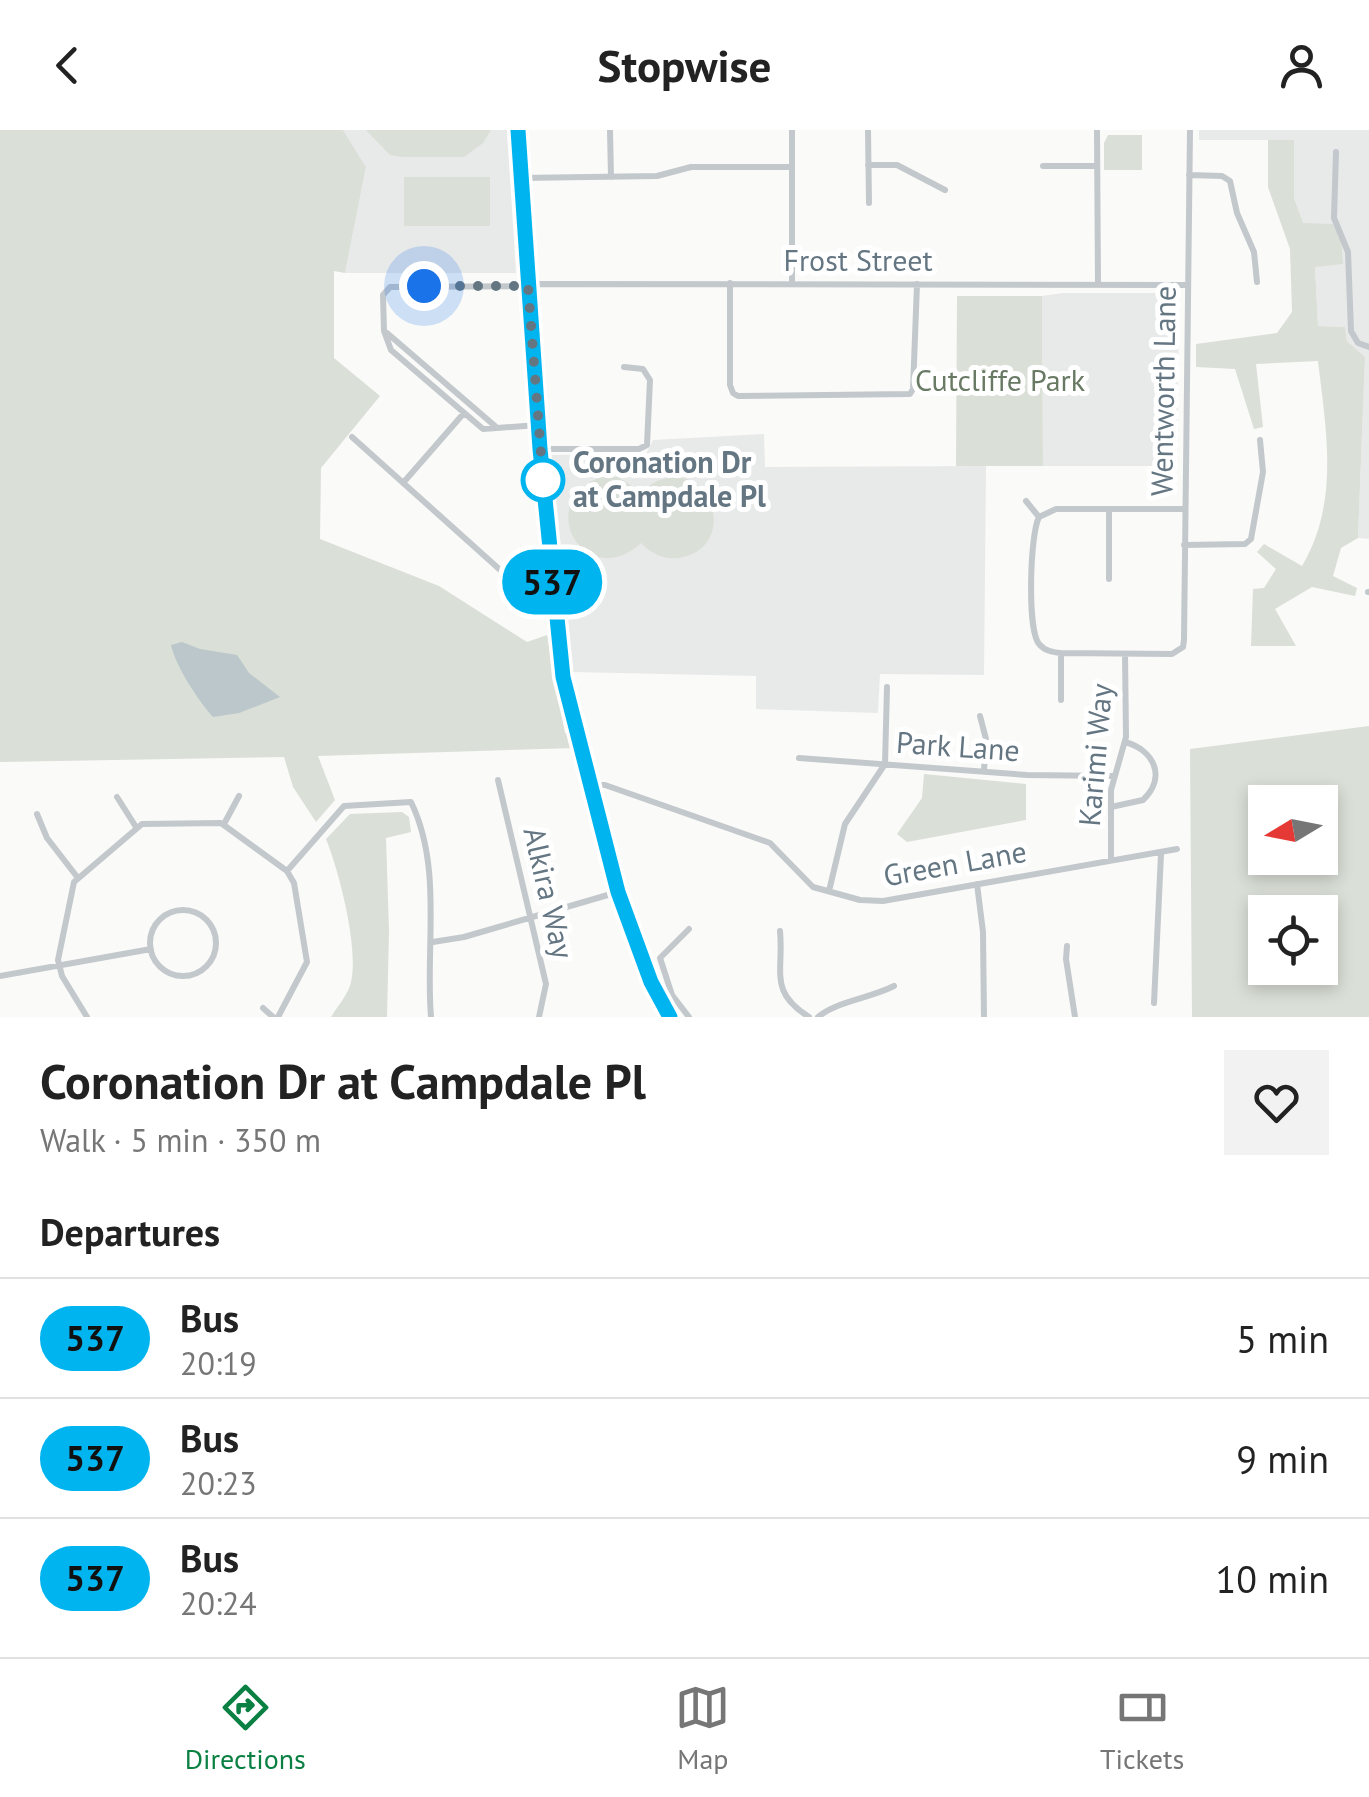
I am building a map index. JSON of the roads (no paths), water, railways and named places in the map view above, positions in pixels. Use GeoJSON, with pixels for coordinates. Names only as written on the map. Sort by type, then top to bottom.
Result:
{"type":"FeatureCollection","features":[{"type":"Feature","properties":{"kind":"main road"},"geometry":{"type":"LineString","coordinates":[[518,130],[538,425],[563,677],[618,892],[651,982],[670,1017]]}},
{"type":"Feature","properties":{"kind":"street"},"geometry":{"type":"LineString","coordinates":[[610,130],[611,177]]}},
{"type":"Feature","properties":{"kind":"street"},"geometry":{"type":"LineString","coordinates":[[792,130],[792,284]]}},
{"type":"Feature","properties":{"kind":"street"},"geometry":{"type":"LineString","coordinates":[[868,130],[869,203]]}},
{"type":"Feature","properties":{"kind":"street","name":"Wentworth Lane"},"geometry":{"type":"LineString","coordinates":[[1125,654],[1172,654],[1180,651],[1184,640],[1190,130]]}},
{"type":"Feature","properties":{"kind":"street"},"geometry":{"type":"LineString","coordinates":[[1097,131],[1098,284]]}},
{"type":"Feature","properties":{"kind":"street"},"geometry":{"type":"LineString","coordinates":[[1336,152],[1334,218],[1348,252],[1350,331],[1358,343],[1369,347]]}},
{"type":"Feature","properties":{"kind":"street"},"geometry":{"type":"LineString","coordinates":[[868,165],[897,165],[945,190]]}},
{"type":"Feature","properties":{"kind":"street"},"geometry":{"type":"LineString","coordinates":[[1044,166],[1097,166]]}},
{"type":"Feature","properties":{"kind":"street"},"geometry":{"type":"LineString","coordinates":[[521,178],[657,176],[691,167],[792,167]]}},
{"type":"Feature","properties":{"kind":"street"},"geometry":{"type":"LineString","coordinates":[[1189,175],[1222,176],[1230,181],[1237,213],[1254,252],[1257,282]]}},
{"type":"Feature","properties":{"kind":"street"},"geometry":{"type":"LineString","coordinates":[[730,283],[730,385],[738,396],[910,394],[917,284]]}},
{"type":"Feature","properties":{"kind":"street","name":"Frost Street"},"geometry":{"type":"LineString","coordinates":[[384,331],[386,288],[730,283],[1188,285]]}},
{"type":"Feature","properties":{"kind":"street"},"geometry":{"type":"LineString","coordinates":[[384,331],[391,350],[482,429],[538,425]]}},
{"type":"Feature","properties":{"kind":"street"},"geometry":{"type":"LineString","coordinates":[[384,331],[496,426]]}},
{"type":"Feature","properties":{"kind":"street"},"geometry":{"type":"LineString","coordinates":[[540,449],[639,449],[647,445],[650,380],[642,369],[624,368]]}},
{"type":"Feature","properties":{"kind":"street"},"geometry":{"type":"LineString","coordinates":[[402,483],[470,406]]}},
{"type":"Feature","properties":{"kind":"street"},"geometry":{"type":"LineString","coordinates":[[352,437],[536,599],[554,598]]}},
{"type":"Feature","properties":{"kind":"street"},"geometry":{"type":"LineString","coordinates":[[1184,544],[1245,544],[1251,539],[1263,472],[1260,440]]}},
{"type":"Feature","properties":{"kind":"street"},"geometry":{"type":"LineString","coordinates":[[1026,502],[1038,517]]}},
{"type":"Feature","properties":{"kind":"street"},"geometry":{"type":"LineString","coordinates":[[1109,508],[1109,579]]}},
{"type":"Feature","properties":{"kind":"street"},"geometry":{"type":"LineString","coordinates":[[1125,654],[1061,654],[1043,648],[1033,632],[1033,534],[1038,517],[1052,509],[1185,509]]}},
{"type":"Feature","properties":{"kind":"street"},"geometry":{"type":"LineString","coordinates":[[514,580],[552,577]]}},
{"type":"Feature","properties":{"kind":"street"},"geometry":{"type":"LineString","coordinates":[[1061,654],[1061,700]]}},
{"type":"Feature","properties":{"kind":"street","name":"Karimi Way"},"geometry":{"type":"LineString","coordinates":[[1111,860],[1114,776],[1125,742],[1125,654]]}},
{"type":"Feature","properties":{"kind":"street"},"geometry":{"type":"LineString","coordinates":[[830,891],[845,824],[884,764],[887,687]]}},
{"type":"Feature","properties":{"kind":"street"},"geometry":{"type":"LineString","coordinates":[[980,716],[986,739],[984,770]]}},
{"type":"Feature","properties":{"kind":"street"},"geometry":{"type":"LineString","coordinates":[[1112,806],[1143,800],[1155,782],[1155,766],[1150,756],[1141,747],[1125,742]]}},
{"type":"Feature","properties":{"kind":"street","name":"Park Lane"},"geometry":{"type":"LineString","coordinates":[[799,758],[1027,775],[1114,776]]}},
{"type":"Feature","properties":{"kind":"street","name":"Alkira Way"},"geometry":{"type":"LineString","coordinates":[[498,780],[546,984],[539,1017]]}},
{"type":"Feature","properties":{"kind":"street","name":"Green Lane"},"geometry":{"type":"LineString","coordinates":[[589,786],[605,785],[770,843],[807,882],[860,900],[884,901],[1177,849]]}},
{"type":"Feature","properties":{"kind":"street"},"geometry":{"type":"LineString","coordinates":[[224,824],[239,796]]}},
{"type":"Feature","properties":{"kind":"street"},"geometry":{"type":"LineString","coordinates":[[117,797],[136,827]]}},
{"type":"Feature","properties":{"kind":"street"},"geometry":{"type":"LineString","coordinates":[[286,871],[344,806],[411,802],[424,847],[433,942],[432,1017]]}},
{"type":"Feature","properties":{"kind":"street"},"geometry":{"type":"LineString","coordinates":[[37,814],[47,838],[78,878]]}},
{"type":"Feature","properties":{"kind":"street"},"geometry":{"type":"LineString","coordinates":[[87,1017],[58,965],[68,904],[78,878],[136,827],[145,824],[224,824],[286,871],[294,883],[308,962],[275,1017],[263,1008]]}},
{"type":"Feature","properties":{"kind":"street"},"geometry":{"type":"LineString","coordinates":[[1154,1003],[1162,854]]}},
{"type":"Feature","properties":{"kind":"street"},"geometry":{"type":"LineString","coordinates":[[977,884],[983,932],[984,1017]]}},
{"type":"Feature","properties":{"kind":"street"},"geometry":{"type":"LineString","coordinates":[[433,942],[464,938],[618,892]]}},
{"type":"Feature","properties":{"kind":"street"},"geometry":{"type":"LineString","coordinates":[[176,910],[202,915],[215,933],[212,959],[203,970],[189,976],[163,970],[150,950],[155,926],[176,910]]}},
{"type":"Feature","properties":{"kind":"street"},"geometry":{"type":"LineString","coordinates":[[688,1017],[672,995],[660,958],[689,929]]}},
{"type":"Feature","properties":{"kind":"street"},"geometry":{"type":"LineString","coordinates":[[780,931],[781,988],[790,1004],[809,1017]]}},
{"type":"Feature","properties":{"kind":"street"},"geometry":{"type":"LineString","coordinates":[[1067,946],[1075,1017]]}},
{"type":"Feature","properties":{"kind":"street"},"geometry":{"type":"LineString","coordinates":[[0,976],[150,950]]}},
{"type":"Feature","properties":{"kind":"street"},"geometry":{"type":"LineString","coordinates":[[818,1017],[826,1010],[894,986]]}},
{"type":"Feature","properties":{"kind":"place","name":"Coronation Dr at Campdale Pl"},"geometry":{"type":"Point","coordinates":[543,480]}},
{"type":"Feature","properties":{"kind":"park label","name":"Cutcliffe Park"},"geometry":{"type":"Point","coordinates":[1000,381]}}]}
